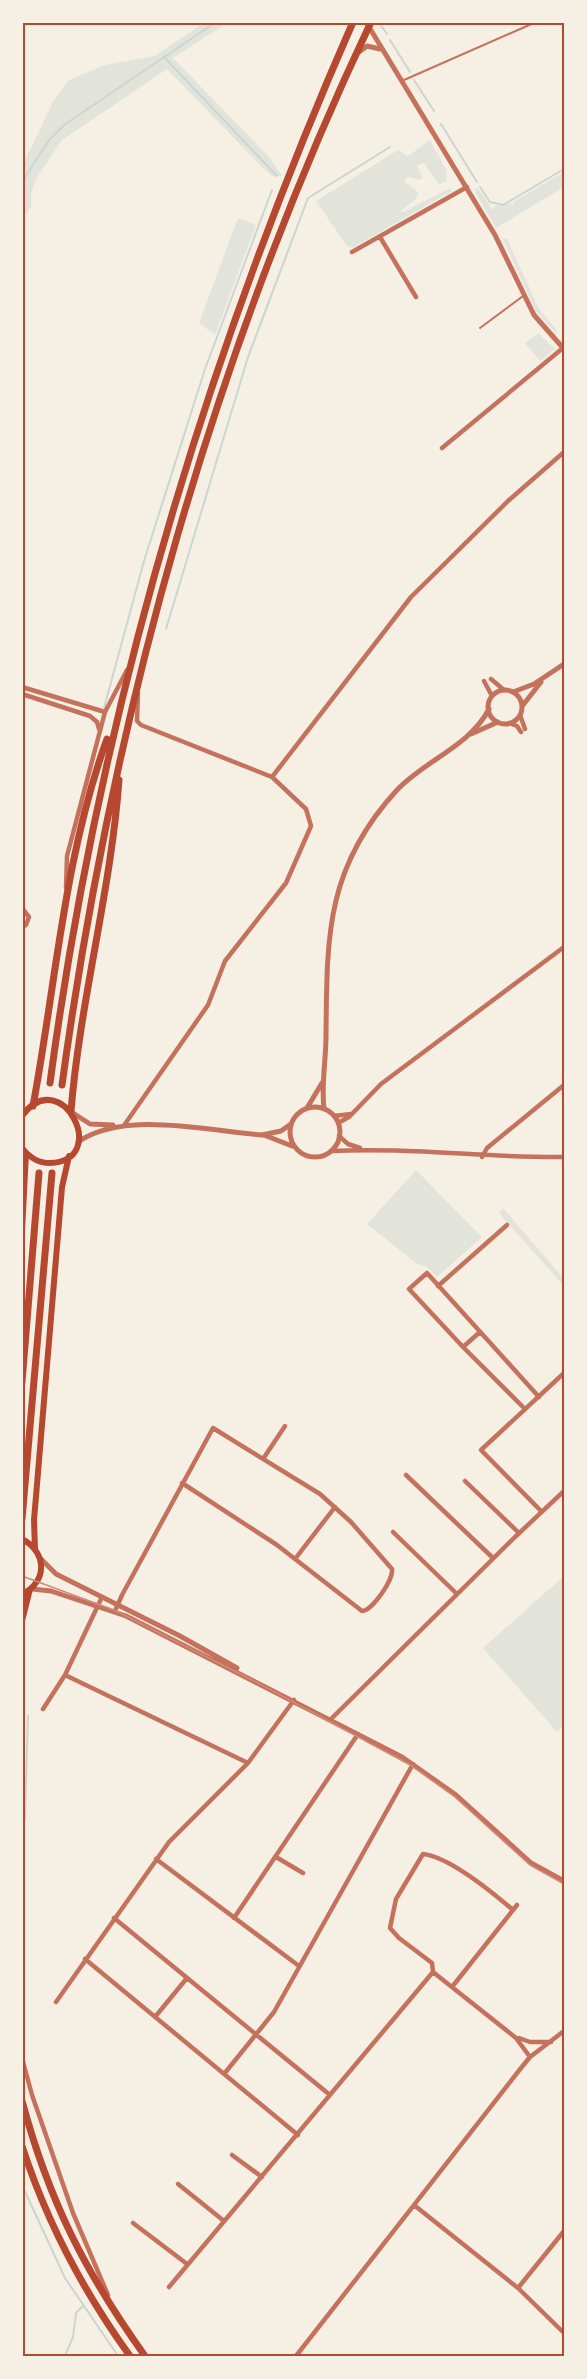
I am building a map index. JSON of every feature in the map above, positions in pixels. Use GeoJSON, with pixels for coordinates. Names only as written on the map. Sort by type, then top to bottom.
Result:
{"type":"FeatureCollection","features":[{"type":"Feature","properties":{"kind":"main road"},"geometry":{"type":"LineString","coordinates":[[50,1083],[75,914],[117,712],[166,532],[221,359],[292,167],[353,22]]}},
{"type":"Feature","properties":{"kind":"main road"},"geometry":{"type":"LineString","coordinates":[[62,1085],[84,934],[120,757],[137,684],[175,546],[233,363],[294,201],[368,24]]}},
{"type":"Feature","properties":{"kind":"main road"},"geometry":{"type":"LineString","coordinates":[[33,1106],[74,857],[97,767],[117,712]]}},
{"type":"Feature","properties":{"kind":"main road"},"geometry":{"type":"LineString","coordinates":[[35,1549],[34,1520],[62,1187],[69,1156],[78,1142],[80,1132],[72,1112],[76,1069],[109,864],[120,757]]}},
{"type":"Feature","properties":{"kind":"main road"},"geometry":{"type":"LineString","coordinates":[[22,1116],[33,1106],[53,1102],[72,1112]]}},
{"type":"Feature","properties":{"kind":"main road"},"geometry":{"type":"LineString","coordinates":[[24,1150],[33,1159],[51,1163],[69,1156]]}},
{"type":"Feature","properties":{"kind":"main road"},"geometry":{"type":"LineString","coordinates":[[22,1231],[24,1150]]}},
{"type":"Feature","properties":{"kind":"main road"},"geometry":{"type":"LineString","coordinates":[[22,1382],[39,1173]]}},
{"type":"Feature","properties":{"kind":"main road"},"geometry":{"type":"LineString","coordinates":[[22,1519],[52,1173]]}},
{"type":"Feature","properties":{"kind":"main road"},"geometry":{"type":"LineString","coordinates":[[22,1539],[35,1549],[40,1558],[41,1574],[28,1592],[22,1619]]}},
{"type":"Feature","properties":{"kind":"main road"},"geometry":{"type":"LineString","coordinates":[[22,2101],[39,2157],[70,2237],[113,2312],[145,2356]]}},
{"type":"Feature","properties":{"kind":"main road"},"geometry":{"type":"LineString","coordinates":[[22,2146],[59,2242],[79,2280],[130,2356]]}},
{"type":"Feature","properties":{"kind":"street"},"geometry":{"type":"LineString","coordinates":[[368,24],[381,50],[501,245],[523,296],[540,323],[564,349],[442,448]]}},
{"type":"Feature","properties":{"kind":"street"},"geometry":{"type":"LineString","coordinates":[[353,61],[358,53],[367,46],[381,50]]}},
{"type":"Feature","properties":{"kind":"street"},"geometry":{"type":"LineString","coordinates":[[352,252],[467,187]]}},
{"type":"Feature","properties":{"kind":"street"},"geometry":{"type":"LineString","coordinates":[[380,237],[416,297]]}},
{"type":"Feature","properties":{"kind":"street"},"geometry":{"type":"LineString","coordinates":[[272,777],[411,597],[508,501],[564,452]]}},
{"type":"Feature","properties":{"kind":"street"},"geometry":{"type":"LineString","coordinates":[[469,734],[498,722],[509,723],[523,731],[520,715],[526,699],[547,677],[564,664]]}},
{"type":"Feature","properties":{"kind":"street"},"geometry":{"type":"LineString","coordinates":[[67,895],[67,856],[99,733],[105,712],[128,668]]}},
{"type":"Feature","properties":{"kind":"street"},"geometry":{"type":"LineString","coordinates":[[513,692],[547,677]]}},
{"type":"Feature","properties":{"kind":"street"},"geometry":{"type":"LineString","coordinates":[[491,680],[504,690],[513,692],[519,697],[522,707]]}},
{"type":"Feature","properties":{"kind":"street"},"geometry":{"type":"LineString","coordinates":[[324,1109],[327,954],[334,903],[345,872],[363,835],[397,790],[412,776],[469,734],[489,710],[492,696],[484,681]]}},
{"type":"Feature","properties":{"kind":"street"},"geometry":{"type":"LineString","coordinates":[[78,1142],[93,1133],[123,1125],[208,1005],[225,961],[280,892],[304,847],[311,826],[309,815],[272,777],[137,721],[140,706],[137,684]]}},
{"type":"Feature","properties":{"kind":"street"},"geometry":{"type":"LineString","coordinates":[[22,687],[105,712]]}},
{"type":"Feature","properties":{"kind":"street"},"geometry":{"type":"LineString","coordinates":[[492,696],[504,690]]}},
{"type":"Feature","properties":{"kind":"street"},"geometry":{"type":"LineString","coordinates":[[22,694],[90,716],[97,722],[99,733]]}},
{"type":"Feature","properties":{"kind":"street"},"geometry":{"type":"LineString","coordinates":[[489,710],[498,722]]}},
{"type":"Feature","properties":{"kind":"street"},"geometry":{"type":"LineString","coordinates":[[509,723],[520,715]]}},
{"type":"Feature","properties":{"kind":"street"},"geometry":{"type":"LineString","coordinates":[[22,908],[29,916],[22,927]]}},
{"type":"Feature","properties":{"kind":"street"},"geometry":{"type":"LineString","coordinates":[[338,1123],[381,1084],[564,947]]}},
{"type":"Feature","properties":{"kind":"street"},"geometry":{"type":"LineString","coordinates":[[323,1081],[306,1108],[294,1118],[291,1124],[290,1139],[294,1146],[299,1152],[314,1157],[331,1151],[362,1149],[482,1156],[564,1156]]}},
{"type":"Feature","properties":{"kind":"street"},"geometry":{"type":"LineString","coordinates":[[482,1156],[487,1148],[564,1085]]}},
{"type":"Feature","properties":{"kind":"street"},"geometry":{"type":"LineString","coordinates":[[306,1108],[324,1109],[334,1116],[338,1123],[339,1136],[331,1151]]}},
{"type":"Feature","properties":{"kind":"street"},"geometry":{"type":"LineString","coordinates":[[72,1112],[90,1124],[262,1134],[281,1131],[291,1124]]}},
{"type":"Feature","properties":{"kind":"street"},"geometry":{"type":"LineString","coordinates":[[334,1116],[351,1113]]}},
{"type":"Feature","properties":{"kind":"street"},"geometry":{"type":"LineString","coordinates":[[262,1134],[294,1146]]}},
{"type":"Feature","properties":{"kind":"street"},"geometry":{"type":"LineString","coordinates":[[339,1136],[348,1144],[362,1149]]}},
{"type":"Feature","properties":{"kind":"street"},"geometry":{"type":"LineString","coordinates":[[438,1286],[507,1225]]}},
{"type":"Feature","properties":{"kind":"street"},"geometry":{"type":"LineString","coordinates":[[525,1409],[409,1289],[427,1273],[539,1397]]}},
{"type":"Feature","properties":{"kind":"street"},"geometry":{"type":"LineString","coordinates":[[463,1347],[480,1332]]}},
{"type":"Feature","properties":{"kind":"street"},"geometry":{"type":"LineString","coordinates":[[541,1511],[481,1450],[564,1373]]}},
{"type":"Feature","properties":{"kind":"street"},"geometry":{"type":"LineString","coordinates":[[263,1459],[285,1426]]}},
{"type":"Feature","properties":{"kind":"street"},"geometry":{"type":"LineString","coordinates":[[116,1608],[182,1483],[213,1428],[304,1484],[335,1507],[392,1569],[392,1579],[369,1609],[365,1612],[359,1610],[295,1559],[182,1483]]}},
{"type":"Feature","properties":{"kind":"street"},"geometry":{"type":"LineString","coordinates":[[406,1474],[493,1558]]}},
{"type":"Feature","properties":{"kind":"street"},"geometry":{"type":"LineString","coordinates":[[465,1481],[519,1533]]}},
{"type":"Feature","properties":{"kind":"street"},"geometry":{"type":"LineString","coordinates":[[331,1719],[564,1491]]}},
{"type":"Feature","properties":{"kind":"street"},"geometry":{"type":"LineString","coordinates":[[295,1559],[335,1507]]}},
{"type":"Feature","properties":{"kind":"street"},"geometry":{"type":"LineString","coordinates":[[393,1532],[457,1594]]}},
{"type":"Feature","properties":{"kind":"street"},"geometry":{"type":"LineString","coordinates":[[40,1558],[53,1572],[102,1597],[116,1608],[413,1764],[456,1795],[531,1863],[564,1881]]}},
{"type":"Feature","properties":{"kind":"street"},"geometry":{"type":"LineString","coordinates":[[28,1592],[47,1590],[116,1608],[241,1670],[256,1680]]}},
{"type":"Feature","properties":{"kind":"street"},"geometry":{"type":"LineString","coordinates":[[43,1709],[65,1675],[102,1597]]}},
{"type":"Feature","properties":{"kind":"street"},"geometry":{"type":"LineString","coordinates":[[65,1675],[248,1763]]}},
{"type":"Feature","properties":{"kind":"street"},"geometry":{"type":"LineString","coordinates":[[56,2002],[156,1859],[184,1826],[248,1763],[294,1700]]}},
{"type":"Feature","properties":{"kind":"street"},"geometry":{"type":"LineString","coordinates":[[234,1918],[358,1734]]}},
{"type":"Feature","properties":{"kind":"street"},"geometry":{"type":"LineString","coordinates":[[224,2074],[274,2012],[413,1764]]}},
{"type":"Feature","properties":{"kind":"street"},"geometry":{"type":"LineString","coordinates":[[513,1911],[471,1878],[432,1855],[423,1854],[396,1899],[390,1928],[399,1938],[432,1963],[433,1972],[516,2038],[530,2057]]}},
{"type":"Feature","properties":{"kind":"street"},"geometry":{"type":"LineString","coordinates":[[276,1857],[303,1874]]}},
{"type":"Feature","properties":{"kind":"street"},"geometry":{"type":"LineString","coordinates":[[156,1859],[299,1966]]}},
{"type":"Feature","properties":{"kind":"street"},"geometry":{"type":"LineString","coordinates":[[452,1987],[518,1905]]}},
{"type":"Feature","properties":{"kind":"street"},"geometry":{"type":"LineString","coordinates":[[114,1918],[330,2095]]}},
{"type":"Feature","properties":{"kind":"street"},"geometry":{"type":"LineString","coordinates":[[85,1959],[297,2135]]}},
{"type":"Feature","properties":{"kind":"street"},"geometry":{"type":"LineString","coordinates":[[169,2287],[433,1972]]}},
{"type":"Feature","properties":{"kind":"street"},"geometry":{"type":"LineString","coordinates":[[155,2017],[187,1978]]}},
{"type":"Feature","properties":{"kind":"street"},"geometry":{"type":"LineString","coordinates":[[296,2356],[530,2057],[552,2043],[564,2031]]}},
{"type":"Feature","properties":{"kind":"street"},"geometry":{"type":"LineString","coordinates":[[516,2038],[530,2042],[552,2043]]}},
{"type":"Feature","properties":{"kind":"street"},"geometry":{"type":"LineString","coordinates":[[22,2058],[32,2095],[69,2203],[113,2312]]}},
{"type":"Feature","properties":{"kind":"street"},"geometry":{"type":"LineString","coordinates":[[232,2154],[262,2177]]}},
{"type":"Feature","properties":{"kind":"street"},"geometry":{"type":"LineString","coordinates":[[178,2184],[224,2221]]}},
{"type":"Feature","properties":{"kind":"street"},"geometry":{"type":"LineString","coordinates":[[414,2205],[518,2288],[564,2333]]}},
{"type":"Feature","properties":{"kind":"street"},"geometry":{"type":"LineString","coordinates":[[134,2223],[187,2264]]}},
{"type":"Feature","properties":{"kind":"street"},"geometry":{"type":"LineString","coordinates":[[518,2288],[564,2231]]}},
{"type":"Feature","properties":{"kind":"lane"},"geometry":{"type":"LineString","coordinates":[[402,82],[536,22]]}},
{"type":"Feature","properties":{"kind":"lane"},"geometry":{"type":"LineString","coordinates":[[480,328],[523,296]]}},
{"type":"Feature","properties":{"kind":"shaded area"},"geometry":{"type":"Polygon","coordinates":[[[203,23],[227,23],[173,58],[270,158],[282,176],[272,176],[262,167],[167,69],[62,140],[36,179],[31,193],[31,207],[23,218],[23,164],[54,100],[69,80],[105,65],[155,56],[203,23]]]}},
{"type":"Feature","properties":{"kind":"shaded area"},"geometry":{"type":"Polygon","coordinates":[[[430,140],[447,171],[446,181],[439,184],[424,163],[417,166],[423,177],[420,180],[407,177],[404,181],[419,193],[416,199],[401,211],[450,188],[452,191],[352,248],[347,246],[316,201],[398,150],[408,156],[430,140]]]}},
{"type":"Feature","properties":{"kind":"shaded area"},"geometry":{"type":"Polygon","coordinates":[[[564,172],[564,187],[496,228],[475,192],[477,187],[493,210],[495,206],[511,203],[513,206],[513,202],[564,172]]]}},
{"type":"Feature","properties":{"kind":"shaded area"},"geometry":{"type":"Polygon","coordinates":[[[238,218],[256,225],[215,335],[199,323],[238,218]]]}},
{"type":"Feature","properties":{"kind":"shaded area"},"geometry":{"type":"Polygon","coordinates":[[[503,239],[507,239],[539,309],[556,329],[557,334],[536,312],[503,239]]]}},
{"type":"Feature","properties":{"kind":"shaded area"},"geometry":{"type":"Polygon","coordinates":[[[538,333],[555,349],[540,361],[525,343],[538,333]]]}},
{"type":"Feature","properties":{"kind":"shaded area"},"geometry":{"type":"Polygon","coordinates":[[[416,1170],[482,1237],[437,1277],[427,1267],[416,1263],[367,1224],[416,1170]]]}},
{"type":"Feature","properties":{"kind":"shaded area"},"geometry":{"type":"Polygon","coordinates":[[[503,1208],[564,1279],[564,1286],[503,1218],[499,1212],[503,1208]]]}},
{"type":"Feature","properties":{"kind":"shaded area"},"geometry":{"type":"Polygon","coordinates":[[[564,1576],[564,1724],[557,1732],[483,1648],[564,1576]]]}},
{"type":"Feature","properties":{"kind":"waterway"},"geometry":{"type":"LineString","coordinates":[[22,182],[49,140],[64,125],[216,22]]}},
{"type":"Feature","properties":{"kind":"waterway"},"geometry":{"type":"LineString","coordinates":[[380,24],[387,34]]}},
{"type":"Feature","properties":{"kind":"waterway"},"geometry":{"type":"LineString","coordinates":[[390,40],[410,72]]}},
{"type":"Feature","properties":{"kind":"waterway"},"geometry":{"type":"LineString","coordinates":[[164,57],[277,176]]}},
{"type":"Feature","properties":{"kind":"waterway"},"geometry":{"type":"LineString","coordinates":[[414,80],[434,111]]}},
{"type":"Feature","properties":{"kind":"waterway"},"geometry":{"type":"LineString","coordinates":[[441,124],[477,182]]}},
{"type":"Feature","properties":{"kind":"waterway"},"geometry":{"type":"LineString","coordinates":[[166,629],[248,357],[308,198],[390,147]]}},
{"type":"Feature","properties":{"kind":"waterway"},"geometry":{"type":"LineString","coordinates":[[480,187],[490,202],[503,205],[564,169]]}},
{"type":"Feature","properties":{"kind":"waterway"},"geometry":{"type":"LineString","coordinates":[[104,708],[144,561],[205,369],[272,190]]}},
{"type":"Feature","properties":{"kind":"waterway"},"geometry":{"type":"LineString","coordinates":[[25,1819],[28,1716]]}},
{"type":"Feature","properties":{"kind":"waterway"},"geometry":{"type":"LineString","coordinates":[[22,2185],[65,2278],[118,2356]]}},
{"type":"Feature","properties":{"kind":"waterway"},"geometry":{"type":"LineString","coordinates":[[65,2356],[73,2337],[76,2313],[83,2306]]}},
{"type":"Feature","properties":{"kind":"tram line"},"geometry":{"type":"LineString","coordinates":[[22,1576],[114,1610],[254,1681],[412,1766],[455,1797],[530,1865],[564,1884]]}}]}
